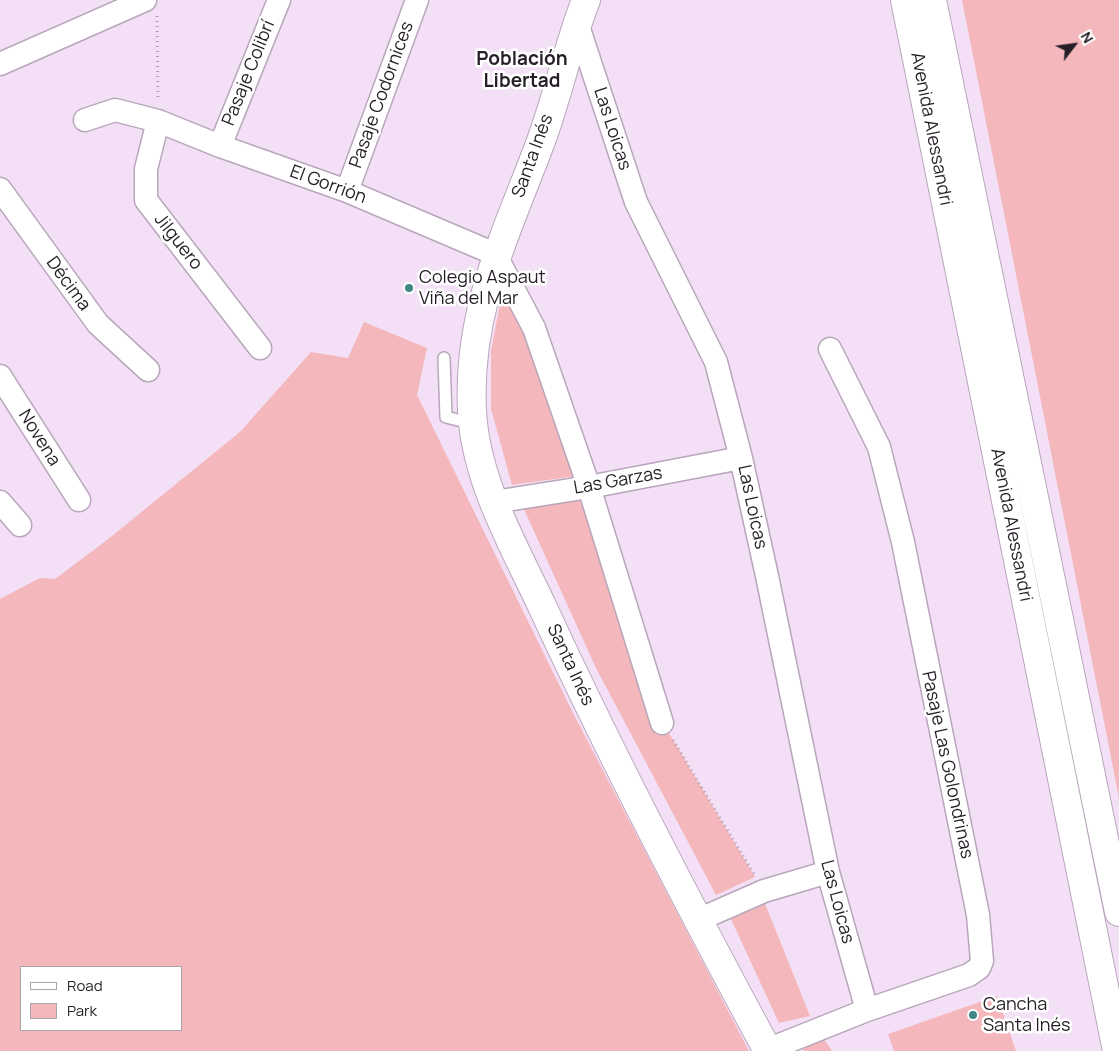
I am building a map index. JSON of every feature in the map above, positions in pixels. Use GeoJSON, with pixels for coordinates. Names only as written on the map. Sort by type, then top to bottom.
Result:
{"type":"FeatureCollection","features":[{"type":"Feature","properties":{"kind":"main road","name":"Avenida Alessandri"},"geometry":{"type":"LineString","coordinates":[[905,0],[1117,1051]]}},
{"type":"Feature","properties":{"kind":"main road","name":"Avenida Alessandri"},"geometry":{"type":"LineString","coordinates":[[932,0],[1119,912]]}},
{"type":"Feature","properties":{"kind":"main road","name":"Santa Inés"},"geometry":{"type":"LineString","coordinates":[[582,12],[542,138],[496,254],[476,330],[472,376],[474,424],[480,458],[494,502],[582,692],[698,920],[767,1050]]}},
{"type":"Feature","properties":{"kind":"street","name":"Pasaje Colibrí"},"geometry":{"type":"LineString","coordinates":[[220,146],[279,0]]}},
{"type":"Feature","properties":{"kind":"street","name":"Pasaje Codornices"},"geometry":{"type":"LineString","coordinates":[[347,191],[417,0]]}},
{"type":"Feature","properties":{"kind":"street"},"geometry":{"type":"LineString","coordinates":[[0,64],[151,5]]}},
{"type":"Feature","properties":{"kind":"street","name":"Las Loicas"},"geometry":{"type":"LineString","coordinates":[[582,12],[636,202],[716,362],[741,458],[828,872],[867,1010]]}},
{"type":"Feature","properties":{"kind":"street","name":"El Gorrión"},"geometry":{"type":"LineString","coordinates":[[85,120],[114,110],[158,120],[220,146],[347,191],[496,254]]}},
{"type":"Feature","properties":{"kind":"street","name":"Jilguero"},"geometry":{"type":"LineString","coordinates":[[158,120],[146,169],[146,200],[260,348]]}},
{"type":"Feature","properties":{"kind":"street","name":"Décima"},"geometry":{"type":"LineString","coordinates":[[0,189],[98,324],[148,370]]}},
{"type":"Feature","properties":{"kind":"street"},"geometry":{"type":"LineString","coordinates":[[496,254],[534,328],[589,487],[662,723]]}},
{"type":"Feature","properties":{"kind":"street","name":"Pasaje Las Golondrinas"},"geometry":{"type":"LineString","coordinates":[[767,1050],[867,1010],[969,975],[979,968],[982,961],[982,945],[903,542],[879,447],[830,349]]}},
{"type":"Feature","properties":{"kind":"street","name":"Novena"},"geometry":{"type":"LineString","coordinates":[[0,376],[79,500]]}},
{"type":"Feature","properties":{"kind":"street","name":"Las Garzas"},"geometry":{"type":"LineString","coordinates":[[494,502],[589,487],[741,458]]}},
{"type":"Feature","properties":{"kind":"street"},"geometry":{"type":"LineString","coordinates":[[0,502],[20,525]]}},
{"type":"Feature","properties":{"kind":"street"},"geometry":{"type":"LineString","coordinates":[[698,920],[764,890],[828,872]]}},
{"type":"Feature","properties":{"kind":"lane"},"geometry":{"type":"LineString","coordinates":[[444,358],[446,417],[474,424]]}},
{"type":"Feature","properties":{"kind":"path"},"geometry":{"type":"LineString","coordinates":[[151,5],[158,120]]}},
{"type":"Feature","properties":{"kind":"path"},"geometry":{"type":"LineString","coordinates":[[662,723],[764,890]]}},
{"type":"Feature","properties":{"kind":"green space"},"geometry":{"type":"Polygon","coordinates":[[[962,0],[1119,0],[1119,798],[962,0]]]}},
{"type":"Feature","properties":{"kind":"green space"},"geometry":{"type":"Polygon","coordinates":[[[504,282],[529,335],[576,476],[512,485],[491,409],[491,351],[504,282]]]}},
{"type":"Feature","properties":{"kind":"green space"},"geometry":{"type":"Polygon","coordinates":[[[364,322],[427,348],[417,395],[572,711],[749,1051],[0,1051],[0,599],[40,578],[55,579],[107,540],[240,432],[311,352],[348,358],[364,322]]]}},
{"type":"Feature","properties":{"kind":"green space"},"geometry":{"type":"Polygon","coordinates":[[[592,498],[657,713],[755,877],[716,895],[595,666],[523,507],[592,498]]]}},
{"type":"Feature","properties":{"kind":"green space"},"geometry":{"type":"Polygon","coordinates":[[[764,901],[810,1016],[779,1023],[730,917],[764,901]]]}},
{"type":"Feature","properties":{"kind":"green space","name":"Cancha Santa Inés"},"geometry":{"type":"Polygon","coordinates":[[[997,996],[1016,1051],[894,1051],[888,1034],[997,996]]]}},
{"type":"Feature","properties":{"kind":"green space"},"geometry":{"type":"Polygon","coordinates":[[[824,1039],[832,1051],[804,1051],[802,1048],[824,1039]]]}},
{"type":"Feature","properties":{"kind":"place","name":"Colegio Aspaut Viña del Mar"},"geometry":{"type":"Point","coordinates":[409,288]}},
{"type":"Feature","properties":{"kind":"place","name":"Cancha Santa Inés"},"geometry":{"type":"Point","coordinates":[973,1015]}},
{"type":"Feature","properties":{"kind":"district","name":"Población Libertad"},"geometry":{"type":"Point","coordinates":[522,71]}}]}
